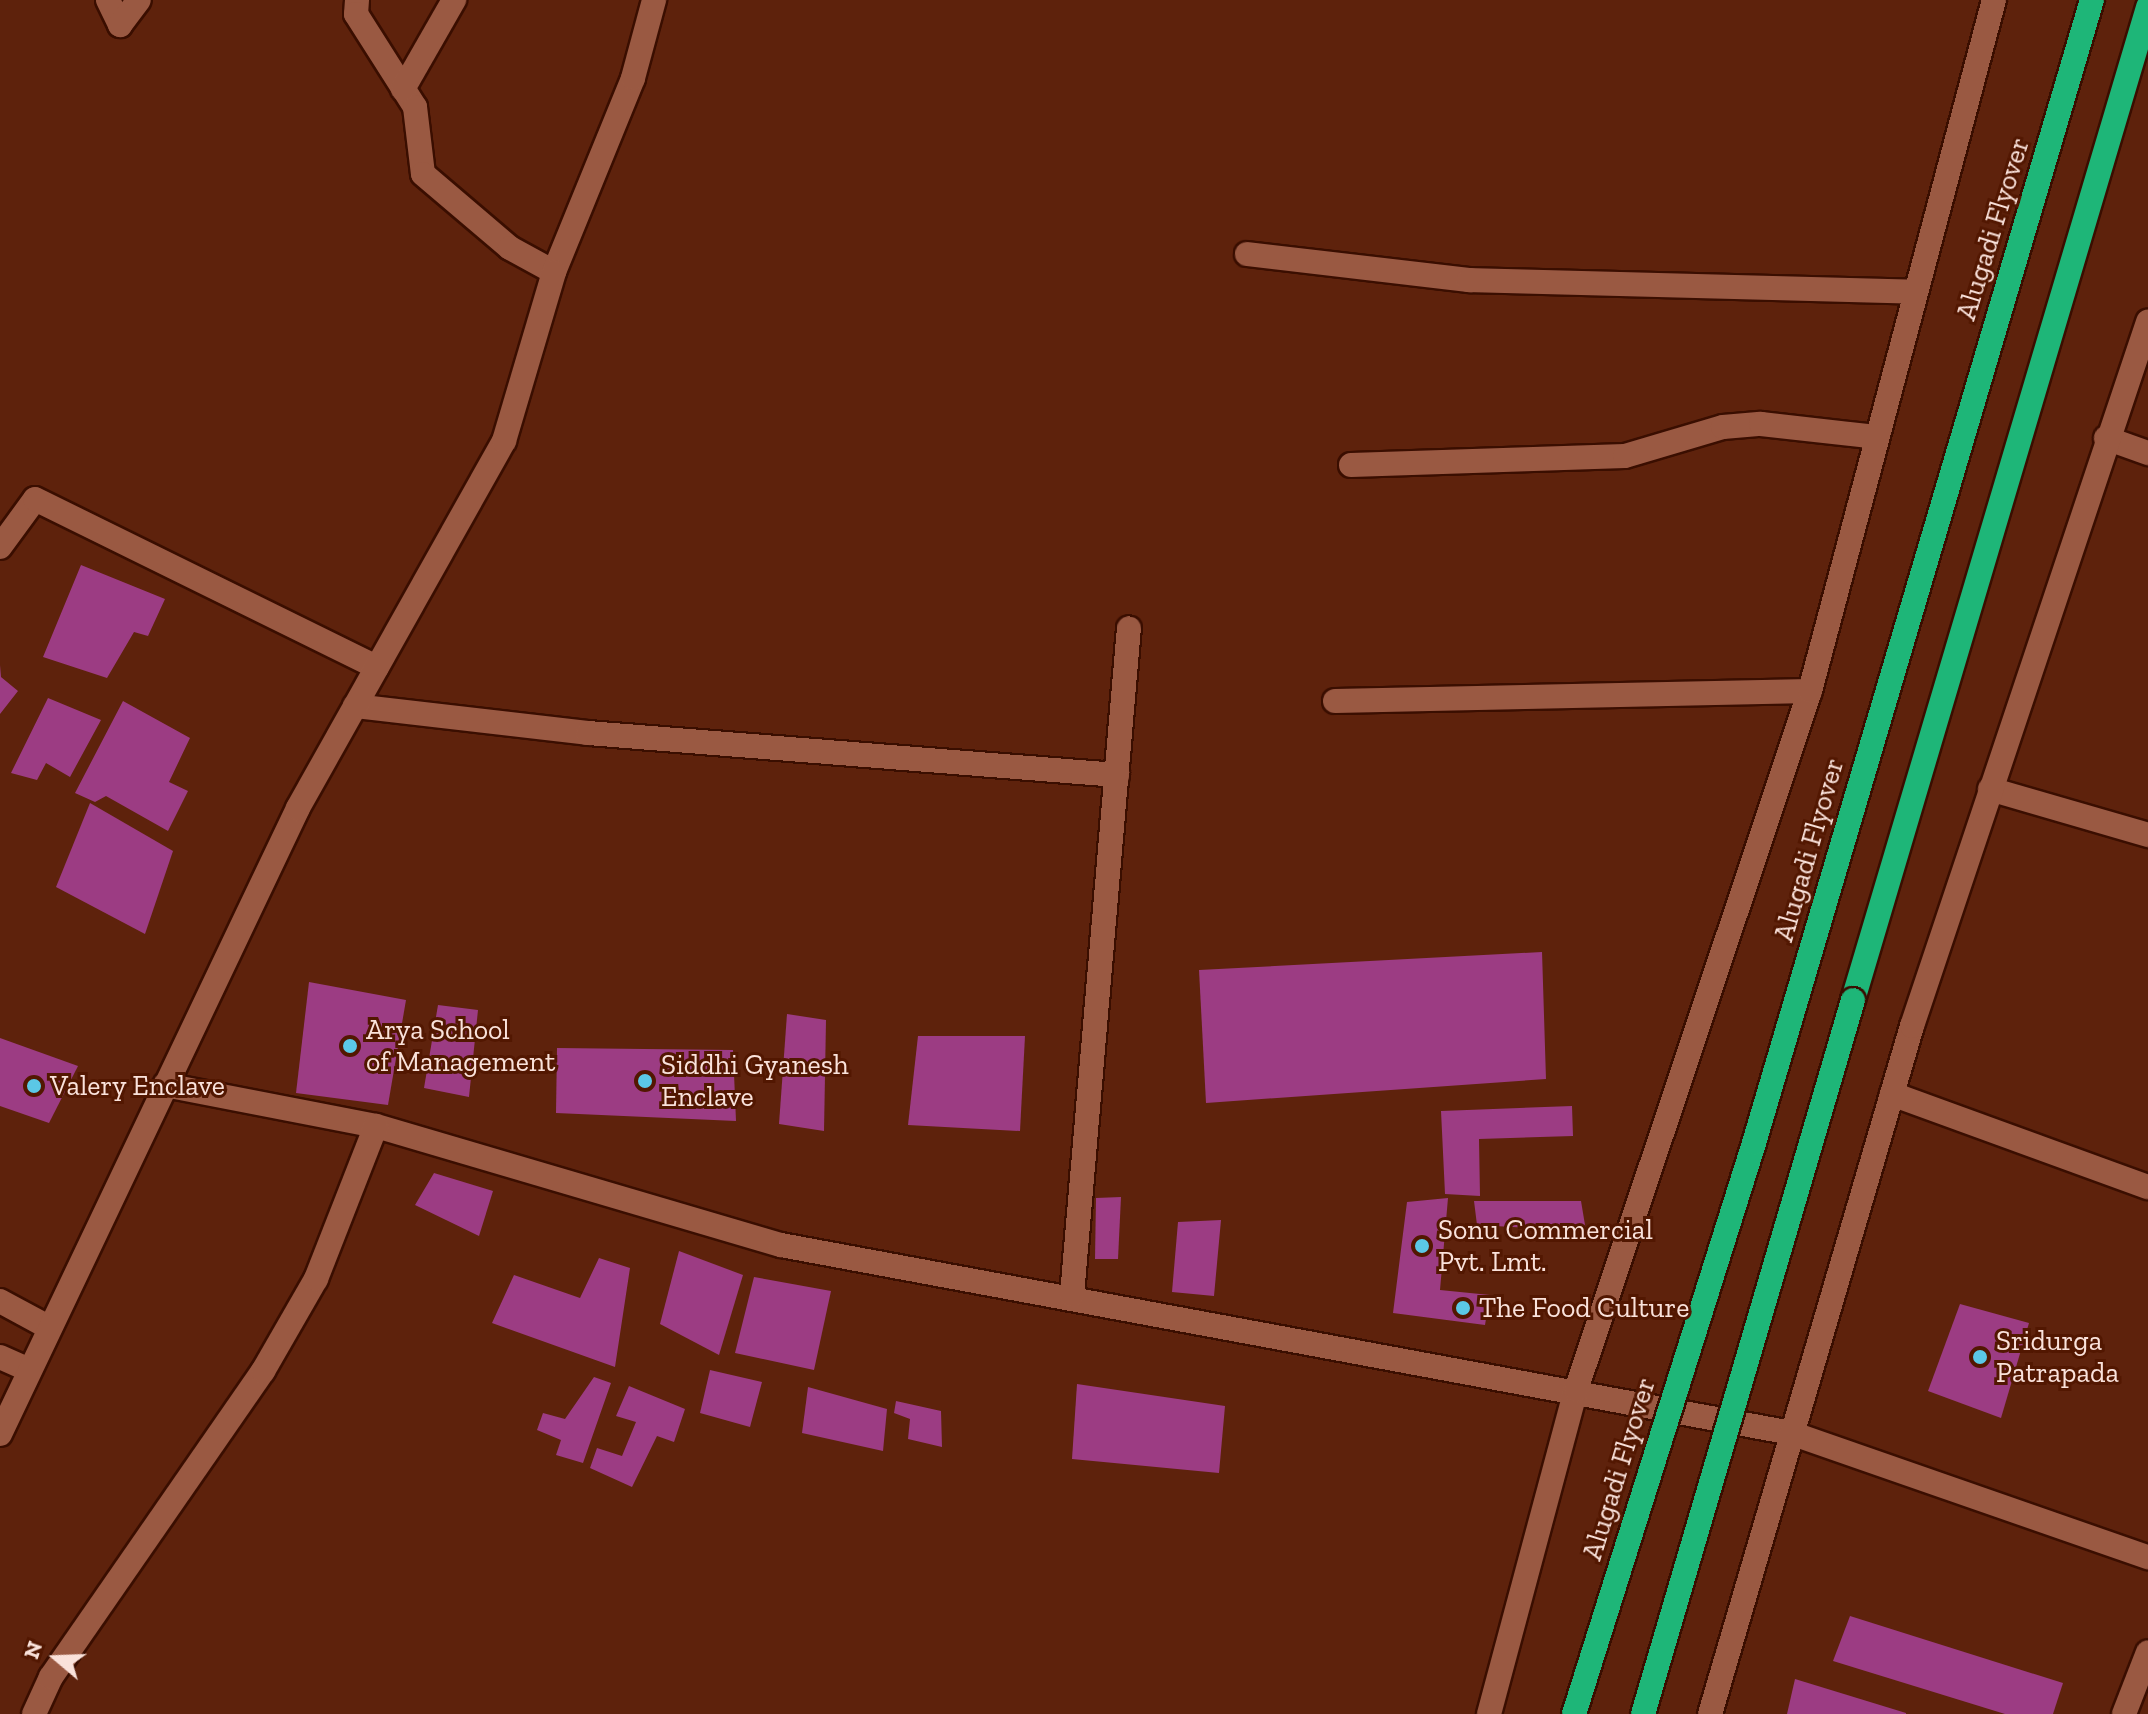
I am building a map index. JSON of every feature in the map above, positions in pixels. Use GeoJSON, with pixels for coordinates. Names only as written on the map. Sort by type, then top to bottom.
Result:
{"type":"FeatureCollection","features":[{"type":"Feature","properties":{"kind":"highway","name":"Alugadi Flyover"},"geometry":{"type":"LineString","coordinates":[[1574,1714],[1758,1128],[2092,0]]}},
{"type":"Feature","properties":{"kind":"highway"},"geometry":{"type":"LineString","coordinates":[[1643,1714],[2148,7]]}},
{"type":"Feature","properties":{"kind":"street"},"geometry":{"type":"LineString","coordinates":[[108,0],[120,25],[139,0]]}},
{"type":"Feature","properties":{"kind":"street"},"geometry":{"type":"LineString","coordinates":[[357,0],[356,14],[415,107],[423,174],[510,248],[554,272]]}},
{"type":"Feature","properties":{"kind":"street"},"geometry":{"type":"LineString","coordinates":[[403,89],[454,0]]}},
{"type":"Feature","properties":{"kind":"street"},"geometry":{"type":"LineString","coordinates":[[0,1434],[165,1085],[355,706],[504,441],[554,272],[633,78],[654,0]]}},
{"type":"Feature","properties":{"kind":"street"},"geometry":{"type":"LineString","coordinates":[[1489,1714],[1576,1390],[1810,691],[1987,1]]}},
{"type":"Feature","properties":{"kind":"street"},"geometry":{"type":"LineString","coordinates":[[1247,254],[1469,280],[1914,292]]}},
{"type":"Feature","properties":{"kind":"street"},"geometry":{"type":"LineString","coordinates":[[1710,1714],[1892,1094],[2106,438],[2148,322]]}},
{"type":"Feature","properties":{"kind":"street"},"geometry":{"type":"LineString","coordinates":[[1351,465],[1625,456],[1723,427],[1761,424],[1876,437]]}},
{"type":"Feature","properties":{"kind":"street"},"geometry":{"type":"LineString","coordinates":[[2106,438],[2148,453]]}},
{"type":"Feature","properties":{"kind":"street"},"geometry":{"type":"LineString","coordinates":[[0,547],[35,499],[377,667]]}},
{"type":"Feature","properties":{"kind":"street"},"geometry":{"type":"LineString","coordinates":[[1072,1295],[1129,628]]}},
{"type":"Feature","properties":{"kind":"street"},"geometry":{"type":"LineString","coordinates":[[1335,701],[1810,691]]}},
{"type":"Feature","properties":{"kind":"street"},"geometry":{"type":"LineString","coordinates":[[355,706],[588,733],[1117,775]]}},
{"type":"Feature","properties":{"kind":"street"},"geometry":{"type":"LineString","coordinates":[[1990,789],[2148,835]]}},
{"type":"Feature","properties":{"kind":"street"},"geometry":{"type":"LineString","coordinates":[[165,1085],[376,1126],[781,1245],[1072,1295],[1791,1433],[2148,1557]]}},
{"type":"Feature","properties":{"kind":"street"},"geometry":{"type":"LineString","coordinates":[[1892,1094],[2148,1187]]}},
{"type":"Feature","properties":{"kind":"street"},"geometry":{"type":"LineString","coordinates":[[34,1714],[51,1677],[263,1371],[316,1279],[376,1126]]}},
{"type":"Feature","properties":{"kind":"street"},"geometry":{"type":"LineString","coordinates":[[0,1301],[48,1327]]}},
{"type":"Feature","properties":{"kind":"street"},"geometry":{"type":"LineString","coordinates":[[0,1357],[29,1370]]}},
{"type":"Feature","properties":{"kind":"street"},"geometry":{"type":"LineString","coordinates":[[2124,1714],[2148,1652]]}},
{"type":"Feature","properties":{"kind":"building"},"geometry":{"type":"Polygon","coordinates":[[[81,565],[165,599],[148,636],[134,632],[107,678],[43,657],[81,565]]]}},
{"type":"Feature","properties":{"kind":"building"},"geometry":{"type":"Polygon","coordinates":[[[0,665],[1,677],[18,691],[0,714],[0,665]]]}},
{"type":"Feature","properties":{"kind":"building"},"geometry":{"type":"Polygon","coordinates":[[[48,698],[101,720],[70,777],[46,763],[37,780],[11,773],[48,698]]]}},
{"type":"Feature","properties":{"kind":"building"},"geometry":{"type":"Polygon","coordinates":[[[123,701],[190,738],[169,782],[188,791],[168,831],[106,796],[95,802],[75,793],[123,701]]]}},
{"type":"Feature","properties":{"kind":"building"},"geometry":{"type":"Polygon","coordinates":[[[90,803],[173,851],[145,934],[56,887],[90,803]]]}},
{"type":"Feature","properties":{"kind":"building"},"geometry":{"type":"Polygon","coordinates":[[[1542,952],[1546,1079],[1206,1103],[1199,970],[1542,952]]]}},
{"type":"Feature","properties":{"kind":"building","name":"Arya School of Management"},"geometry":{"type":"Polygon","coordinates":[[[309,982],[406,1000],[388,1105],[296,1093],[309,982]]]}},
{"type":"Feature","properties":{"kind":"building"},"geometry":{"type":"Polygon","coordinates":[[[438,1005],[478,1010],[469,1097],[424,1088],[438,1005]]]}},
{"type":"Feature","properties":{"kind":"building"},"geometry":{"type":"Polygon","coordinates":[[[787,1014],[826,1020],[824,1131],[779,1124],[787,1014]]]}},
{"type":"Feature","properties":{"kind":"building"},"geometry":{"type":"Polygon","coordinates":[[[918,1036],[1025,1036],[1020,1131],[908,1125],[918,1036]]]}},
{"type":"Feature","properties":{"kind":"building","name":"Valery Enclave"},"geometry":{"type":"Polygon","coordinates":[[[0,1038],[78,1066],[49,1123],[0,1106],[0,1038]]]}},
{"type":"Feature","properties":{"kind":"building","name":"Siddhi Gyanesh Enclave"},"geometry":{"type":"Polygon","coordinates":[[[557,1048],[733,1050],[736,1121],[556,1113],[557,1048]]]}},
{"type":"Feature","properties":{"kind":"building"},"geometry":{"type":"Polygon","coordinates":[[[1572,1106],[1573,1136],[1479,1139],[1480,1196],[1445,1194],[1441,1111],[1572,1106]]]}},
{"type":"Feature","properties":{"kind":"building"},"geometry":{"type":"Polygon","coordinates":[[[434,1173],[493,1191],[479,1236],[415,1205],[434,1173]]]}},
{"type":"Feature","properties":{"kind":"building"},"geometry":{"type":"Polygon","coordinates":[[[1121,1197],[1118,1259],[1095,1259],[1096,1198],[1121,1197]]]}},
{"type":"Feature","properties":{"kind":"building","name":"Sonu Commercial Pvt. Lmt."},"geometry":{"type":"Polygon","coordinates":[[[1448,1198],[1440,1290],[1490,1295],[1485,1325],[1393,1313],[1407,1202],[1448,1198]]]}},
{"type":"Feature","properties":{"kind":"building"},"geometry":{"type":"Polygon","coordinates":[[[1474,1201],[1581,1201],[1586,1231],[1477,1225],[1474,1201]]]}},
{"type":"Feature","properties":{"kind":"building"},"geometry":{"type":"Polygon","coordinates":[[[1221,1220],[1214,1296],[1172,1292],[1178,1222],[1221,1220]]]}},
{"type":"Feature","properties":{"kind":"building"},"geometry":{"type":"Polygon","coordinates":[[[679,1251],[743,1275],[719,1355],[660,1324],[679,1251]]]}},
{"type":"Feature","properties":{"kind":"building"},"geometry":{"type":"Polygon","coordinates":[[[599,1258],[630,1268],[615,1367],[492,1323],[514,1275],[580,1298],[599,1258]]]}},
{"type":"Feature","properties":{"kind":"building"},"geometry":{"type":"Polygon","coordinates":[[[754,1277],[831,1291],[814,1370],[735,1353],[754,1277]]]}},
{"type":"Feature","properties":{"kind":"building","name":"Sridurga Patrapada"},"geometry":{"type":"Polygon","coordinates":[[[1960,1304],[2029,1323],[2001,1418],[1928,1391],[1960,1304]]]}},
{"type":"Feature","properties":{"kind":"building"},"geometry":{"type":"Polygon","coordinates":[[[710,1370],[762,1382],[750,1427],[700,1413],[710,1370]]]}},
{"type":"Feature","properties":{"kind":"building"},"geometry":{"type":"Polygon","coordinates":[[[594,1377],[611,1383],[583,1463],[556,1455],[561,1440],[537,1430],[543,1413],[565,1419],[594,1377]]]}},
{"type":"Feature","properties":{"kind":"building"},"geometry":{"type":"Polygon","coordinates":[[[1077,1384],[1225,1406],[1219,1473],[1072,1459],[1077,1384]]]}},
{"type":"Feature","properties":{"kind":"building"},"geometry":{"type":"Polygon","coordinates":[[[629,1386],[685,1409],[674,1442],[657,1436],[632,1487],[590,1468],[597,1448],[622,1456],[636,1422],[616,1416],[629,1386]]]}},
{"type":"Feature","properties":{"kind":"building"},"geometry":{"type":"Polygon","coordinates":[[[808,1387],[887,1409],[883,1451],[802,1433],[808,1387]]]}},
{"type":"Feature","properties":{"kind":"building"},"geometry":{"type":"Polygon","coordinates":[[[896,1401],[941,1411],[942,1447],[908,1439],[910,1419],[894,1413],[896,1401]]]}},
{"type":"Feature","properties":{"kind":"building"},"geometry":{"type":"Polygon","coordinates":[[[1850,1616],[2063,1683],[2053,1714],[2005,1714],[1833,1661],[1850,1616]]]}},
{"type":"Feature","properties":{"kind":"building"},"geometry":{"type":"Polygon","coordinates":[[[1795,1679],[1906,1713],[1906,1714],[1787,1714],[1795,1679]]]}},
{"type":"Feature","properties":{"kind":"place","name":"Arya School of Management"},"geometry":{"type":"Point","coordinates":[350,1046]}},
{"type":"Feature","properties":{"kind":"place","name":"Siddhi Gyanesh Enclave"},"geometry":{"type":"Point","coordinates":[645,1081]}},
{"type":"Feature","properties":{"kind":"place","name":"Valery Enclave"},"geometry":{"type":"Point","coordinates":[34,1086]}},
{"type":"Feature","properties":{"kind":"place","name":"Sonu Commercial Pvt. Lmt."},"geometry":{"type":"Point","coordinates":[1422,1246]}},
{"type":"Feature","properties":{"kind":"place","name":"The Food Culture"},"geometry":{"type":"Point","coordinates":[1463,1308]}},
{"type":"Feature","properties":{"kind":"place","name":"Sridurga Patrapada"},"geometry":{"type":"Point","coordinates":[1980,1357]}}]}
